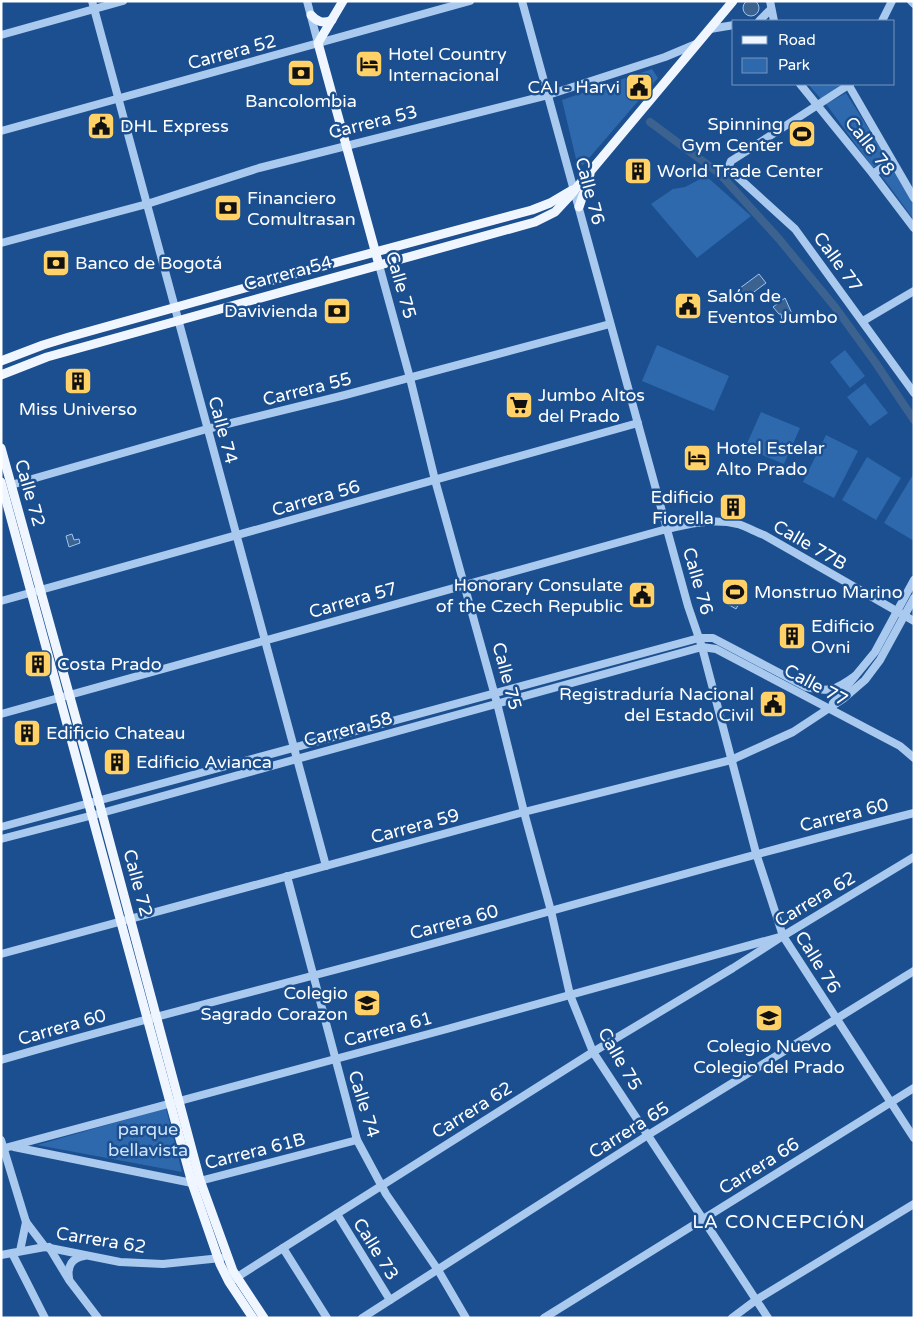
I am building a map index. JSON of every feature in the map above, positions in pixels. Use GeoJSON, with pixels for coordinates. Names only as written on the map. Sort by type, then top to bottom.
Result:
{"type":"FeatureCollection","features":[{"type":"Feature","properties":{"kind":"main road"},"geometry":{"type":"LineString","coordinates":[[318,44],[343,1]]}},
{"type":"Feature","properties":{"kind":"main road","name":"Carrera 53"},"geometry":{"type":"LineString","coordinates":[[698,43],[733,1]]}},
{"type":"Feature","properties":{"kind":"main road"},"geometry":{"type":"LineString","coordinates":[[311,15],[318,22],[323,23],[332,20]]}},
{"type":"Feature","properties":{"kind":"main road","name":"Carrera 54"},"geometry":{"type":"LineString","coordinates":[[1,375],[73,349],[470,241],[549,216],[560,207],[698,43]]}},
{"type":"Feature","properties":{"kind":"main road","name":"Calle 75"},"geometry":{"type":"LineString","coordinates":[[318,44],[379,265]]}},
{"type":"Feature","properties":{"kind":"main road"},"geometry":{"type":"LineString","coordinates":[[580,207],[593,167]]}},
{"type":"Feature","properties":{"kind":"main road","name":"Carrera 54"},"geometry":{"type":"LineString","coordinates":[[1,361],[69,337],[532,210],[574,189]]}},
{"type":"Feature","properties":{"kind":"main road"},"geometry":{"type":"LineString","coordinates":[[466,228],[470,241]]}},
{"type":"Feature","properties":{"kind":"main road"},"geometry":{"type":"LineString","coordinates":[[267,282],[271,295]]}},
{"type":"Feature","properties":{"kind":"main road"},"geometry":{"type":"LineString","coordinates":[[69,337],[73,349]]}},
{"type":"Feature","properties":{"kind":"main road","name":"Calle 72"},"geometry":{"type":"LineString","coordinates":[[1,448],[64,696],[98,814],[196,1181],[223,1258],[253,1318]]}},
{"type":"Feature","properties":{"kind":"main road","name":"Calle 72"},"geometry":{"type":"LineString","coordinates":[[1,482],[37,591]]}},
{"type":"Feature","properties":{"kind":"main road","name":"Calle 72"},"geometry":{"type":"LineString","coordinates":[[233,1279],[264,1318]]}},
{"type":"Feature","properties":{"kind":"street"},"geometry":{"type":"LineString","coordinates":[[1,35],[94,5],[123,1]]}},
{"type":"Feature","properties":{"kind":"street","name":"Calle 75"},"geometry":{"type":"LineString","coordinates":[[308,1],[318,44]]}},
{"type":"Feature","properties":{"kind":"street","name":"Carrera 52"},"geometry":{"type":"LineString","coordinates":[[1,131],[470,1]]}},
{"type":"Feature","properties":{"kind":"street","name":"Calle 76"},"geometry":{"type":"LineString","coordinates":[[522,1],[688,606],[702,647],[756,853],[783,936],[914,1138]]}},
{"type":"Feature","properties":{"kind":"street"},"geometry":{"type":"LineString","coordinates":[[882,20],[892,1]]}},
{"type":"Feature","properties":{"kind":"street"},"geometry":{"type":"LineString","coordinates":[[911,1],[914,4]]}},
{"type":"Feature","properties":{"kind":"street","name":"Calle 74"},"geometry":{"type":"LineString","coordinates":[[94,5],[174,308],[326,866]]}},
{"type":"Feature","properties":{"kind":"street"},"geometry":{"type":"LineString","coordinates":[[770,5],[774,20]]}},
{"type":"Feature","properties":{"kind":"street"},"geometry":{"type":"LineString","coordinates":[[760,20],[770,5]]}},
{"type":"Feature","properties":{"kind":"street"},"geometry":{"type":"LineString","coordinates":[[710,29],[732,25]]}},
{"type":"Feature","properties":{"kind":"street","name":"Carrera 53"},"geometry":{"type":"LineString","coordinates":[[1,243],[147,204],[259,168],[548,95],[665,57],[698,43]]}},
{"type":"Feature","properties":{"kind":"street","name":"Calle 78"},"geometry":{"type":"LineString","coordinates":[[801,85],[914,228]]}},
{"type":"Feature","properties":{"kind":"street"},"geometry":{"type":"LineString","coordinates":[[818,105],[848,85]]}},
{"type":"Feature","properties":{"kind":"street","name":"Calle 78"},"geometry":{"type":"LineString","coordinates":[[850,85],[891,161],[914,198]]}},
{"type":"Feature","properties":{"kind":"street","name":"Calle 77"},"geometry":{"type":"LineString","coordinates":[[818,105],[731,161],[730,170],[795,229],[864,321],[914,393]]}},
{"type":"Feature","properties":{"kind":"street"},"geometry":{"type":"LineString","coordinates":[[873,174],[891,161]]}},
{"type":"Feature","properties":{"kind":"street","name":"Calle 75"},"geometry":{"type":"LineString","coordinates":[[379,265],[410,378],[435,480],[497,704],[551,911],[570,995],[593,1052],[768,1318]]}},
{"type":"Feature","properties":{"kind":"street"},"geometry":{"type":"LineString","coordinates":[[864,321],[914,291]]}},
{"type":"Feature","properties":{"kind":"street","name":"Carrera 55"},"geometry":{"type":"LineString","coordinates":[[11,485],[207,429],[410,378],[610,324]]}},
{"type":"Feature","properties":{"kind":"street","name":"Carrera 56"},"geometry":{"type":"LineString","coordinates":[[1,601],[638,423]]}},
{"type":"Feature","properties":{"kind":"street","name":"Carrera 57"},"geometry":{"type":"LineString","coordinates":[[1,714],[668,528],[714,522]]}},
{"type":"Feature","properties":{"kind":"street","name":"Calle 77B"},"geometry":{"type":"LineString","coordinates":[[714,522],[740,524],[764,535],[914,621]]}},
{"type":"Feature","properties":{"kind":"street"},"geometry":{"type":"LineString","coordinates":[[828,708],[843,699],[865,680],[880,660],[914,580]]}},
{"type":"Feature","properties":{"kind":"street"},"geometry":{"type":"LineString","coordinates":[[828,708],[875,652],[901,613],[914,598]]}},
{"type":"Feature","properties":{"kind":"street","name":"Calle 77"},"geometry":{"type":"LineString","coordinates":[[699,638],[714,638],[806,687],[820,691],[842,686],[855,676]]}},
{"type":"Feature","properties":{"kind":"street","name":"Carrera 58"},"geometry":{"type":"LineString","coordinates":[[1,828],[699,638]]}},
{"type":"Feature","properties":{"kind":"street","name":"Calle 77"},"geometry":{"type":"LineString","coordinates":[[702,647],[716,649],[900,746],[914,758]]}},
{"type":"Feature","properties":{"kind":"street","name":"Carrera 58"},"geometry":{"type":"LineString","coordinates":[[1,839],[204,785],[702,647]]}},
{"type":"Feature","properties":{"kind":"street"},"geometry":{"type":"LineString","coordinates":[[612,661],[615,671]]}},
{"type":"Feature","properties":{"kind":"street"},"geometry":{"type":"LineString","coordinates":[[604,663],[607,673]]}},
{"type":"Feature","properties":{"kind":"street","name":"Carrera 59"},"geometry":{"type":"LineString","coordinates":[[1,954],[524,812],[731,760],[793,732],[828,708]]}},
{"type":"Feature","properties":{"kind":"street"},"geometry":{"type":"LineString","coordinates":[[201,774],[204,785]]}},
{"type":"Feature","properties":{"kind":"street","name":"Carrera 60"},"geometry":{"type":"LineString","coordinates":[[1,1060],[153,1017],[313,976],[551,911],[756,853],[914,813]]}},
{"type":"Feature","properties":{"kind":"street","name":"Carrera 62"},"geometry":{"type":"LineString","coordinates":[[233,1279],[593,1052],[914,857]]}},
{"type":"Feature","properties":{"kind":"street","name":"Calle 74"},"geometry":{"type":"LineString","coordinates":[[287,876],[357,1140],[381,1185],[438,1270],[466,1318]]}},
{"type":"Feature","properties":{"kind":"street","name":"Carrera 61"},"geometry":{"type":"LineString","coordinates":[[5,1148],[783,936]]}},
{"type":"Feature","properties":{"kind":"street"},"geometry":{"type":"LineString","coordinates":[[726,950],[733,952],[737,957],[737,963],[733,968]]}},
{"type":"Feature","properties":{"kind":"street","name":"Carrera 65"},"geometry":{"type":"LineString","coordinates":[[362,1318],[648,1135],[914,971]]}},
{"type":"Feature","properties":{"kind":"street","name":"Carrera 66"},"geometry":{"type":"LineString","coordinates":[[544,1318],[914,1088]]}},
{"type":"Feature","properties":{"kind":"street"},"geometry":{"type":"LineString","coordinates":[[1,1140],[26,1222],[47,1247],[98,1318]]}},
{"type":"Feature","properties":{"kind":"street","name":"Carrera 61B"},"geometry":{"type":"LineString","coordinates":[[5,1148],[196,1181],[357,1140]]}},
{"type":"Feature","properties":{"kind":"street"},"geometry":{"type":"LineString","coordinates":[[732,1318],[756,1300],[914,1204]]}},
{"type":"Feature","properties":{"kind":"street","name":"Calle 73"},"geometry":{"type":"LineString","coordinates":[[337,1214],[390,1300]]}},
{"type":"Feature","properties":{"kind":"street"},"geometry":{"type":"LineString","coordinates":[[26,1222],[16,1252],[44,1318]]}},
{"type":"Feature","properties":{"kind":"street","name":"Carrera 62"},"geometry":{"type":"LineString","coordinates":[[1,1255],[47,1247],[120,1262],[163,1264],[223,1258]]}},
{"type":"Feature","properties":{"kind":"street"},"geometry":{"type":"LineString","coordinates":[[283,1248],[327,1318]]}},
{"type":"Feature","properties":{"kind":"street"},"geometry":{"type":"LineString","coordinates":[[69,1280],[69,1266],[75,1259],[84,1256]]}},
{"type":"Feature","properties":{"kind":"green space"},"geometry":{"type":"Polygon","coordinates":[[[652,69],[658,78],[583,165],[577,163],[562,100],[652,69]]]}},
{"type":"Feature","properties":{"kind":"green space"},"geometry":{"type":"Polygon","coordinates":[[[809,85],[841,85],[821,99],[809,85]]]}},
{"type":"Feature","properties":{"kind":"green space"},"geometry":{"type":"Polygon","coordinates":[[[846,93],[887,158],[873,168],[826,104],[846,93]]]}},
{"type":"Feature","properties":{"kind":"green space"},"geometry":{"type":"Polygon","coordinates":[[[891,167],[914,203],[914,220],[881,175],[891,167]]]}},
{"type":"Feature","properties":{"kind":"green space"},"geometry":{"type":"Polygon","coordinates":[[[706,176],[751,216],[697,258],[651,204],[673,189],[685,187],[706,176]]]}},
{"type":"Feature","properties":{"kind":"green space"},"geometry":{"type":"Polygon","coordinates":[[[657,345],[729,376],[714,411],[642,381],[657,345]]]}},
{"type":"Feature","properties":{"kind":"green space"},"geometry":{"type":"Polygon","coordinates":[[[845,350],[865,376],[850,388],[830,362],[845,350]]]}},
{"type":"Feature","properties":{"kind":"green space"},"geometry":{"type":"Polygon","coordinates":[[[865,383],[888,413],[870,426],[847,397],[865,383]]]}},
{"type":"Feature","properties":{"kind":"green space"},"geometry":{"type":"Polygon","coordinates":[[[761,412],[800,428],[784,464],[745,448],[761,412]]]}},
{"type":"Feature","properties":{"kind":"green space"},"geometry":{"type":"Polygon","coordinates":[[[826,435],[858,451],[834,498],[803,482],[826,435]]]}},
{"type":"Feature","properties":{"kind":"green space"},"geometry":{"type":"Polygon","coordinates":[[[867,457],[901,478],[876,520],[842,500],[867,457]]]}},
{"type":"Feature","properties":{"kind":"green space"},"geometry":{"type":"Polygon","coordinates":[[[914,473],[914,541],[884,523],[914,473]]]}},
{"type":"Feature","properties":{"kind":"green space","name":"parque bellavista"},"geometry":{"type":"Polygon","coordinates":[[[166,1108],[182,1172],[37,1145],[166,1108]]]}},
{"type":"Feature","properties":{"kind":"shaded area"},"geometry":{"type":"Polygon","coordinates":[[[748,0],[754,0],[759,5],[757,14],[748,16],[743,11],[743,5],[748,0]]]}},
{"type":"Feature","properties":{"kind":"shaded area"},"geometry":{"type":"Polygon","coordinates":[[[759,274],[766,283],[743,300],[736,291],[759,274]]]}},
{"type":"Feature","properties":{"kind":"shaded area"},"geometry":{"type":"Polygon","coordinates":[[[785,298],[793,316],[791,321],[786,322],[782,320],[781,314],[773,307],[785,298]]]}},
{"type":"Feature","properties":{"kind":"shaded area"},"geometry":{"type":"Polygon","coordinates":[[[72,534],[74,540],[79,539],[80,543],[69,547],[66,536],[72,534]]]}},
{"type":"Feature","properties":{"kind":"shaded area","name":"Monstruo Marino"},"geometry":{"type":"Polygon","coordinates":[[[734,580],[748,587],[736,609],[726,603],[725,599],[727,590],[734,580]]]}},
{"type":"Feature","properties":{"kind":"waterway"},"geometry":{"type":"LineString","coordinates":[[650,122],[720,174],[779,239],[835,307],[914,420]]}},
{"type":"Feature","properties":{"kind":"place","name":"Hotel Country Internacional"},"geometry":{"type":"Point","coordinates":[369,64]}},
{"type":"Feature","properties":{"kind":"place","name":"Bancolombia"},"geometry":{"type":"Point","coordinates":[301,73]}},
{"type":"Feature","properties":{"kind":"place","name":"CAI - Harvi"},"geometry":{"type":"Point","coordinates":[639,87]}},
{"type":"Feature","properties":{"kind":"place","name":"DHL Express"},"geometry":{"type":"Point","coordinates":[101,126]}},
{"type":"Feature","properties":{"kind":"place","name":"Spinning Gym Center"},"geometry":{"type":"Point","coordinates":[802,134]}},
{"type":"Feature","properties":{"kind":"place","name":"World Trade Center"},"geometry":{"type":"Point","coordinates":[638,171]}},
{"type":"Feature","properties":{"kind":"place","name":"Financiero Comultrasan"},"geometry":{"type":"Point","coordinates":[228,208]}},
{"type":"Feature","properties":{"kind":"place","name":"Banco de Bogotá"},"geometry":{"type":"Point","coordinates":[56,263]}},
{"type":"Feature","properties":{"kind":"place","name":"Salón de Eventos Jumbo"},"geometry":{"type":"Point","coordinates":[688,306]}},
{"type":"Feature","properties":{"kind":"place","name":"Davivienda"},"geometry":{"type":"Point","coordinates":[337,311]}},
{"type":"Feature","properties":{"kind":"place","name":"Miss Universo"},"geometry":{"type":"Point","coordinates":[78,381]}},
{"type":"Feature","properties":{"kind":"place","name":"Jumbo Altos del Prado"},"geometry":{"type":"Point","coordinates":[519,405]}},
{"type":"Feature","properties":{"kind":"place","name":"Hotel Estelar Alto Prado"},"geometry":{"type":"Point","coordinates":[697,458]}},
{"type":"Feature","properties":{"kind":"place","name":"Edificio Fiorella"},"geometry":{"type":"Point","coordinates":[733,507]}},
{"type":"Feature","properties":{"kind":"place","name":"Monstruo Marino"},"geometry":{"type":"Point","coordinates":[735,592]}},
{"type":"Feature","properties":{"kind":"place","name":"Honorary Consulate of the Czech Republic"},"geometry":{"type":"Point","coordinates":[642,595]}},
{"type":"Feature","properties":{"kind":"place","name":"Edificio Ovni"},"geometry":{"type":"Point","coordinates":[792,636]}},
{"type":"Feature","properties":{"kind":"place","name":"Costa Prado"},"geometry":{"type":"Point","coordinates":[38,664]}},
{"type":"Feature","properties":{"kind":"place","name":"Registraduría Nacional del Estado Civil"},"geometry":{"type":"Point","coordinates":[773,704]}},
{"type":"Feature","properties":{"kind":"place","name":"Edificio Chateau"},"geometry":{"type":"Point","coordinates":[27,733]}},
{"type":"Feature","properties":{"kind":"place","name":"Edificio Avianca"},"geometry":{"type":"Point","coordinates":[117,762]}},
{"type":"Feature","properties":{"kind":"place","name":"Colegio Sagrado Corazon"},"geometry":{"type":"Point","coordinates":[367,1003]}},
{"type":"Feature","properties":{"kind":"place","name":"Colegio Nuevo Colegio del Prado"},"geometry":{"type":"Point","coordinates":[769,1018]}},
{"type":"Feature","properties":{"kind":"district","name":"LA CONCEPCIÓN"},"geometry":{"type":"Point","coordinates":[779,1222]}}]}
